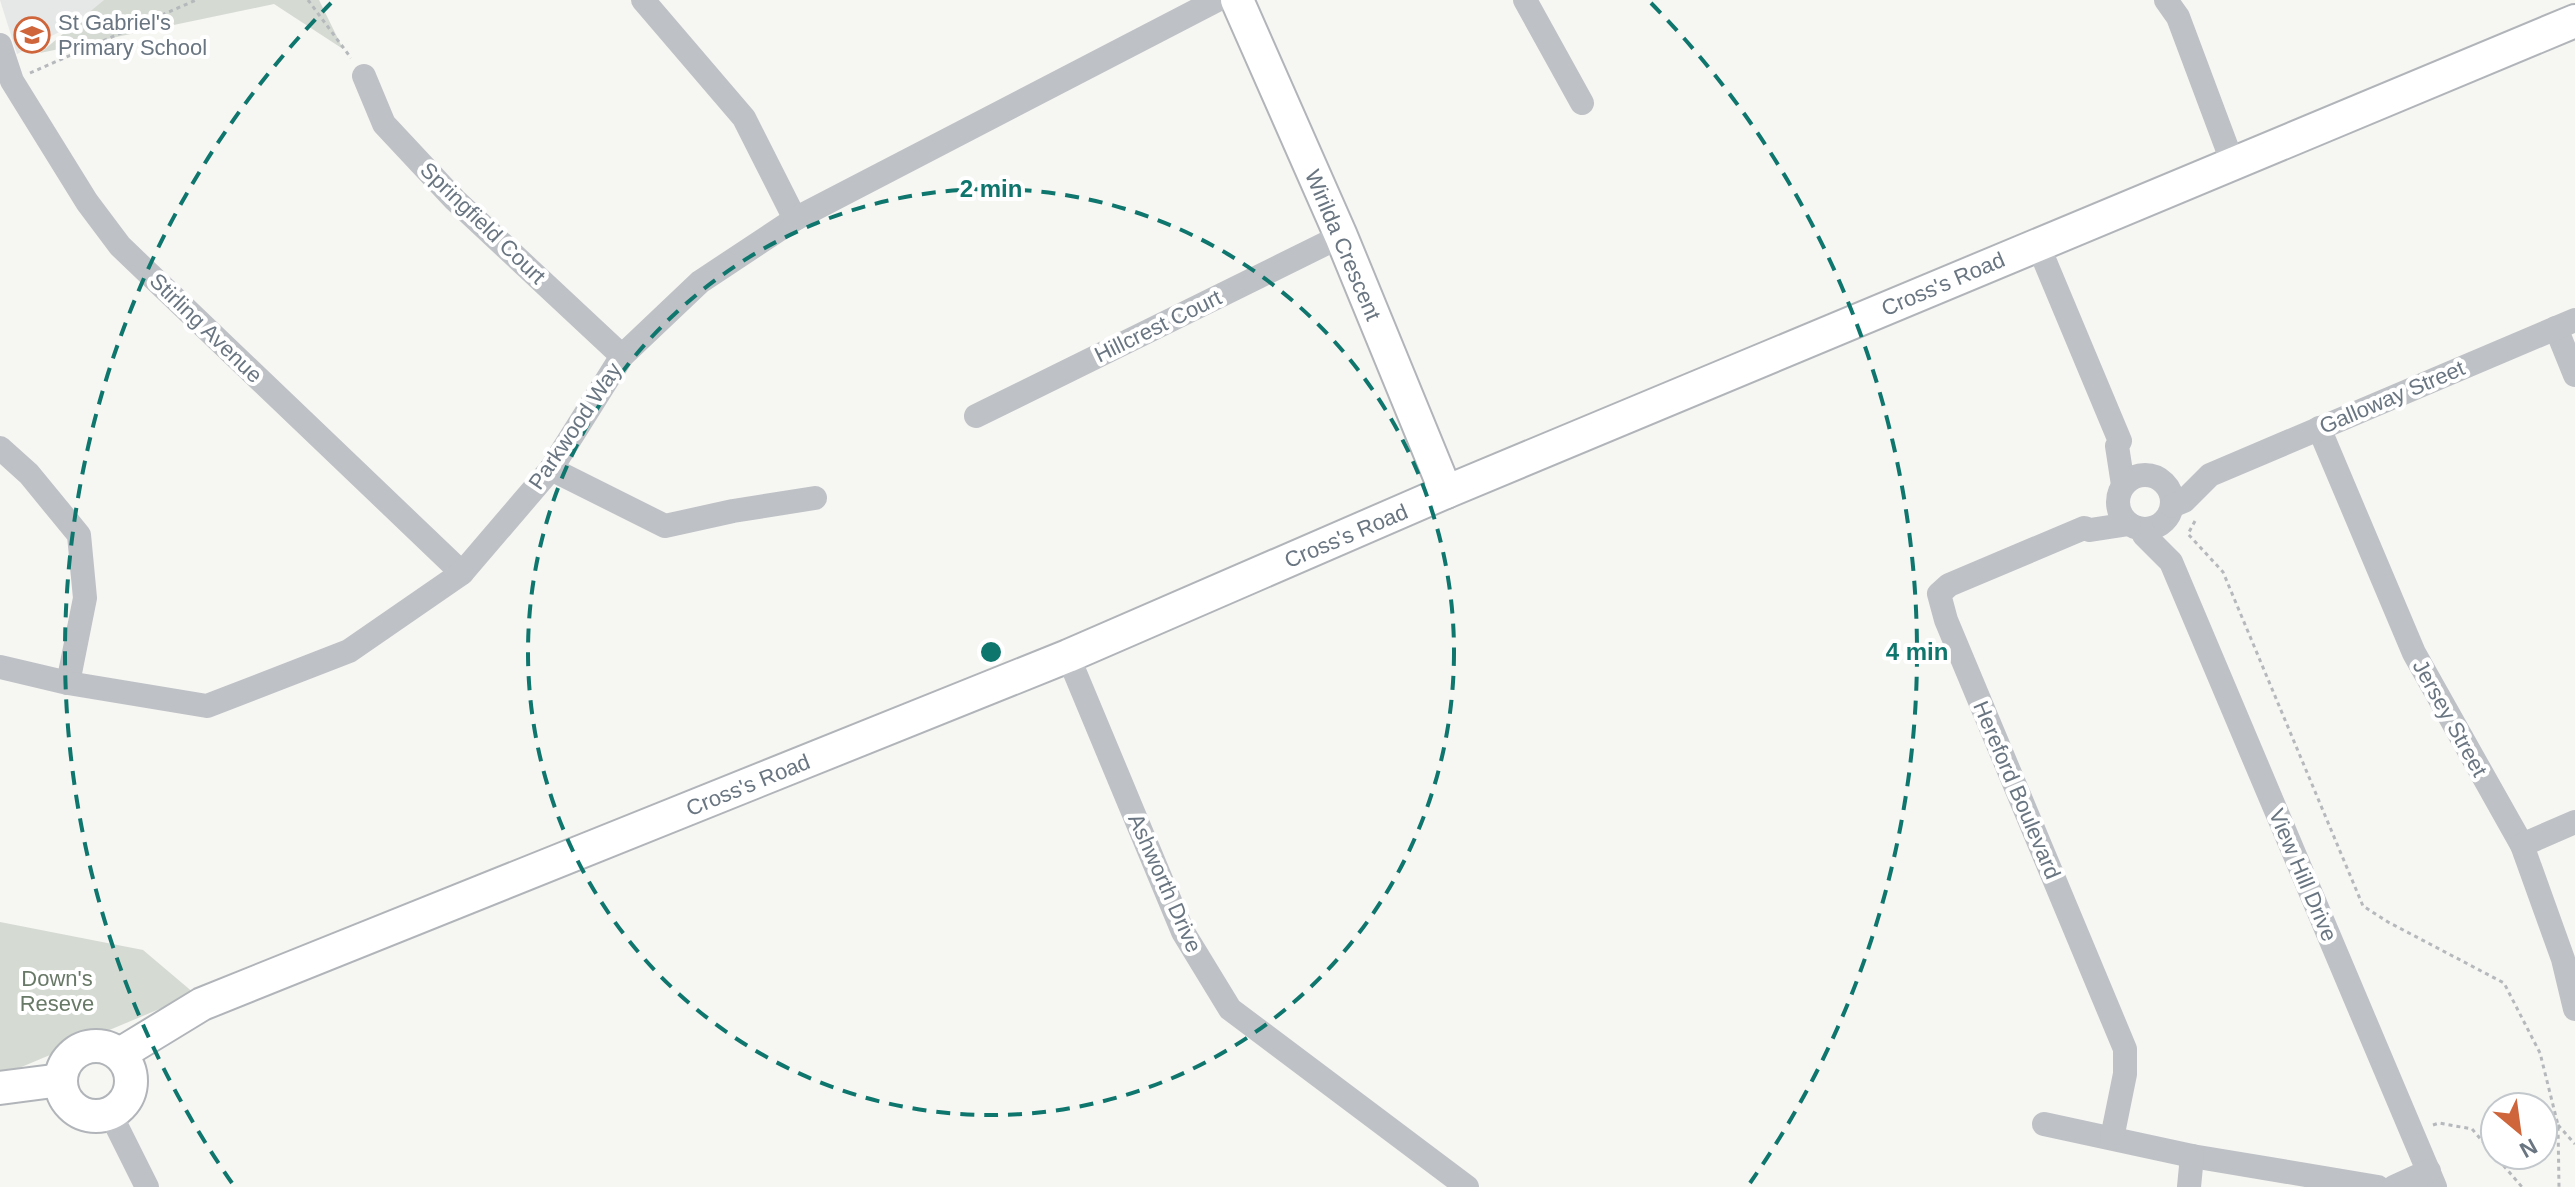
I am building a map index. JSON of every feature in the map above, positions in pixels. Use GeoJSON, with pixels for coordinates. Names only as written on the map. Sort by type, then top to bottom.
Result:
{"type":"FeatureCollection","features":[{"type":"Feature","properties":{"kind":"street"},"geometry":{"type":"LineString","coordinates":[[643,0],[744,118],[795,219]]}},
{"type":"Feature","properties":{"kind":"street","name":"Parkwood Way"},"geometry":{"type":"LineString","coordinates":[[0,667],[68,683],[207,706],[349,651],[462,573],[551,469],[622,356],[700,282],[795,219],[1217,0]]}},
{"type":"Feature","properties":{"kind":"street","name":"Wirilda Crescent"},"geometry":{"type":"LineString","coordinates":[[1237,0],[1341,236],[1446,492]]}},
{"type":"Feature","properties":{"kind":"street"},"geometry":{"type":"LineString","coordinates":[[1525,0],[1582,103]]}},
{"type":"Feature","properties":{"kind":"street"},"geometry":{"type":"LineString","coordinates":[[2166,0],[2178,17],[2233,164]]}},
{"type":"Feature","properties":{"kind":"street","name":"Cross's Road"},"geometry":{"type":"LineString","coordinates":[[120,1054],[202,1004],[1068,656],[1446,492],[2575,21]]}},
{"type":"Feature","properties":{"kind":"street","name":"Stirling Avenue"},"geometry":{"type":"LineString","coordinates":[[0,45],[12,81],[87,202],[120,246],[462,573]]}},
{"type":"Feature","properties":{"kind":"street","name":"Springfield Court"},"geometry":{"type":"LineString","coordinates":[[364,76],[384,124],[455,200],[622,356]]}},
{"type":"Feature","properties":{"kind":"street","name":"Hillcrest Court"},"geometry":{"type":"LineString","coordinates":[[976,416],[1341,236]]}},
{"type":"Feature","properties":{"kind":"street"},"geometry":{"type":"LineString","coordinates":[[2038,245],[2120,441],[2132,449],[2170,492],[2169,512],[2156,526],[2136,526],[2120,513],[2117,446],[2120,441]]}},
{"type":"Feature","properties":{"kind":"street"},"geometry":{"type":"LineString","coordinates":[[2565,324],[2575,375]]}},
{"type":"Feature","properties":{"kind":"street","name":"Galloway Street"},"geometry":{"type":"LineString","coordinates":[[2169,512],[2210,475],[2565,324]]}},
{"type":"Feature","properties":{"kind":"street","name":"Jersey Street"},"geometry":{"type":"LineString","coordinates":[[2319,428],[2414,653],[2522,845],[2563,959],[2575,1009]]}},
{"type":"Feature","properties":{"kind":"street"},"geometry":{"type":"LineString","coordinates":[[0,448],[29,474],[79,535],[85,598],[68,683]]}},
{"type":"Feature","properties":{"kind":"street"},"geometry":{"type":"LineString","coordinates":[[551,469],[665,526],[815,498]]}},
{"type":"Feature","properties":{"kind":"street","name":"Galloway Street"},"geometry":{"type":"LineString","coordinates":[[2156,478],[2210,475]]}},
{"type":"Feature","properties":{"kind":"street"},"geometry":{"type":"LineString","coordinates":[[2121,492],[2135,477],[2156,478]]}},
{"type":"Feature","properties":{"kind":"street","name":"Hereford Boulevard"},"geometry":{"type":"LineString","coordinates":[[2112,1138],[2125,1074],[2125,1049],[1946,620],[1939,594],[1949,585],[2084,528],[2121,492]]}},
{"type":"Feature","properties":{"kind":"street","name":"View Hill Drive"},"geometry":{"type":"LineString","coordinates":[[2169,512],[2171,562],[2432,1179]]}},
{"type":"Feature","properties":{"kind":"street","name":"Hereford Boulevard"},"geometry":{"type":"LineString","coordinates":[[2084,528],[2136,526]]}},
{"type":"Feature","properties":{"kind":"street","name":"View Hill Drive"},"geometry":{"type":"LineString","coordinates":[[2136,526],[2171,562]]}},
{"type":"Feature","properties":{"kind":"street","name":"Ashworth Drive"},"geometry":{"type":"LineString","coordinates":[[1068,656],[1183,932],[1230,1009],[1467,1187]]}},
{"type":"Feature","properties":{"kind":"street"},"geometry":{"type":"LineString","coordinates":[[2522,845],[2575,822]]}},
{"type":"Feature","properties":{"kind":"street"},"geometry":{"type":"LineString","coordinates":[[87,1046],[110,1048],[120,1054],[127,1063],[131,1086],[127,1098],[110,1113],[95,1116],[80,1112],[64,1095],[61,1080],[69,1059],[87,1046]]}},
{"type":"Feature","properties":{"kind":"street"},"geometry":{"type":"LineString","coordinates":[[0,1088],[61,1080]]}},
{"type":"Feature","properties":{"kind":"street"},"geometry":{"type":"LineString","coordinates":[[110,1113],[147,1187]]}},
{"type":"Feature","properties":{"kind":"street"},"geometry":{"type":"LineString","coordinates":[[2044,1124],[2192,1156],[2378,1187]]}},
{"type":"Feature","properties":{"kind":"street"},"geometry":{"type":"LineString","coordinates":[[2189,1187],[2192,1156]]}},
{"type":"Feature","properties":{"kind":"street"},"geometry":{"type":"LineString","coordinates":[[2394,1187],[2432,1179]]}},
{"type":"Feature","properties":{"kind":"path"},"geometry":{"type":"LineString","coordinates":[[12,81],[196,0]]}},
{"type":"Feature","properties":{"kind":"path"},"geometry":{"type":"LineString","coordinates":[[308,0],[364,76]]}},
{"type":"Feature","properties":{"kind":"path"},"geometry":{"type":"LineString","coordinates":[[2196,520],[2188,534],[2223,572],[2363,906],[2504,983],[2540,1053],[2550,1091]]}},
{"type":"Feature","properties":{"kind":"path"},"geometry":{"type":"LineString","coordinates":[[2412,1133],[2439,1123],[2472,1129],[2522,1187]]}},
{"type":"Feature","properties":{"kind":"path"},"geometry":{"type":"LineString","coordinates":[[2559,1126],[2575,1144]]}},
{"type":"Feature","properties":{"kind":"shaded area","name":"St Gabriel's Primary School"},"geometry":{"type":"Polygon","coordinates":[[[0,0],[131,0],[90,16],[17,54],[0,0]]]}},
{"type":"Feature","properties":{"kind":"green space"},"geometry":{"type":"Polygon","coordinates":[[[104,0],[319,0],[343,49],[274,4],[40,53],[104,0]]]}},
{"type":"Feature","properties":{"kind":"green space","name":"Down's Reseve"},"geometry":{"type":"Polygon","coordinates":[[[0,922],[143,950],[195,994],[0,1076],[0,922]]]}},
{"type":"Feature","properties":{"kind":"place","name":"St Gabriel's Primary School"},"geometry":{"type":"Point","coordinates":[32,35]}}]}
